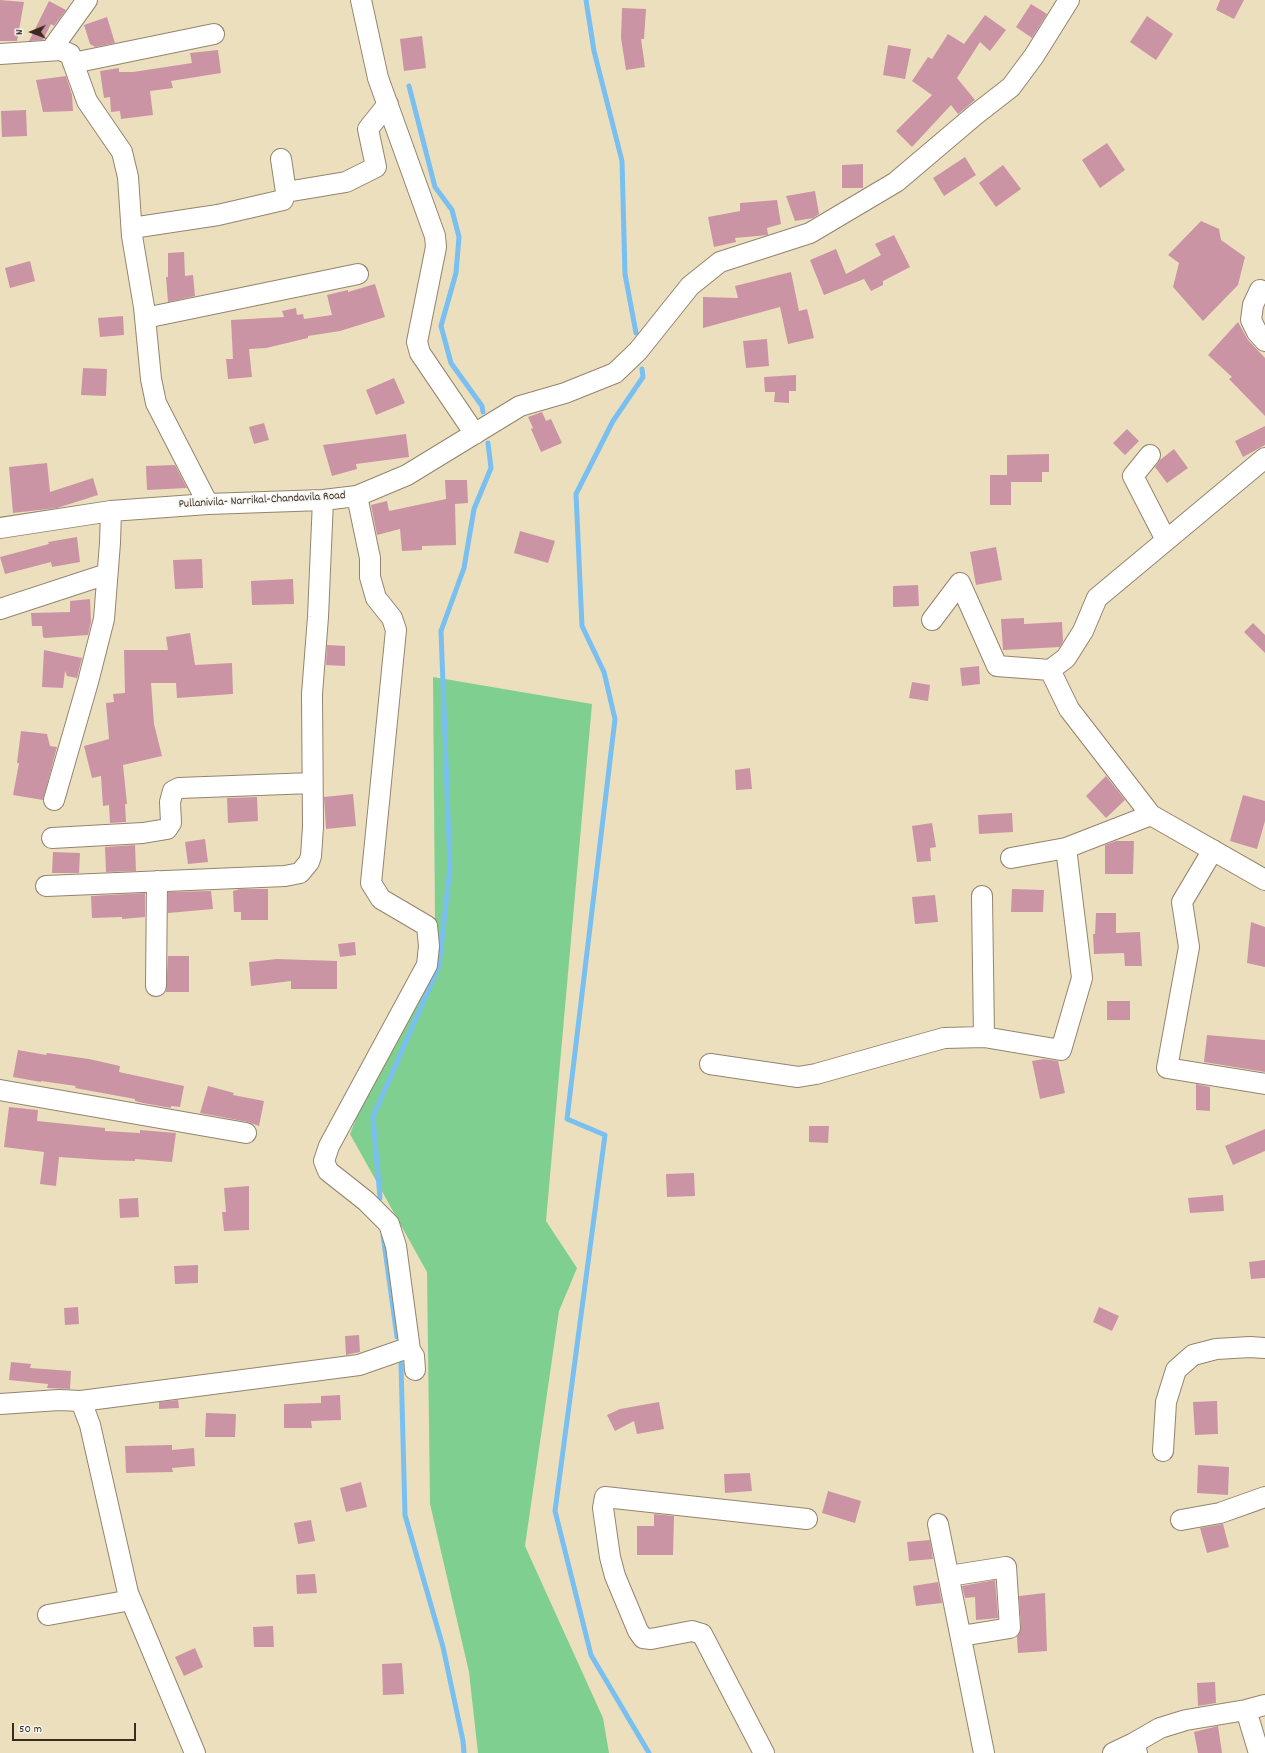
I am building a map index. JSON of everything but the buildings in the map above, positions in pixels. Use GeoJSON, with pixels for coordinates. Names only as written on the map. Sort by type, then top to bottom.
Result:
{"type":"FeatureCollection","features":[{"type":"Feature","properties":{"kind":"street"},"geometry":{"type":"LineString","coordinates":[[51,50],[87,0]]}},
{"type":"Feature","properties":{"kind":"street"},"geometry":{"type":"LineString","coordinates":[[361,0],[378,78],[435,236],[436,247],[418,342],[420,353],[475,434]]}},
{"type":"Feature","properties":{"kind":"street","name":"Pullanivila- Narrikal-Chandavila Road"},"geometry":{"type":"LineString","coordinates":[[0,528],[111,512],[208,504],[322,500],[357,496],[407,476],[520,406],[565,393],[615,373],[638,352],[690,286],[720,262],[810,234],[896,182],[975,115],[1011,87],[1034,56],[1069,0]]}},
{"type":"Feature","properties":{"kind":"street"},"geometry":{"type":"LineString","coordinates":[[73,63],[214,34]]}},
{"type":"Feature","properties":{"kind":"street"},"geometry":{"type":"LineString","coordinates":[[0,54],[51,50],[60,50],[70,54],[87,101],[122,152],[128,177],[132,228],[145,318],[151,379],[156,402],[208,504]]}},
{"type":"Feature","properties":{"kind":"street"},"geometry":{"type":"LineString","coordinates":[[286,192],[346,182],[376,167],[368,129],[388,104]]}},
{"type":"Feature","properties":{"kind":"street"},"geometry":{"type":"LineString","coordinates":[[132,228],[218,215],[283,200],[286,192],[281,159]]}},
{"type":"Feature","properties":{"kind":"street"},"geometry":{"type":"LineString","coordinates":[[145,318],[358,274]]}},
{"type":"Feature","properties":{"kind":"street"},"geometry":{"type":"LineString","coordinates":[[1260,290],[1253,305],[1251,320],[1257,332],[1265,341]]}},
{"type":"Feature","properties":{"kind":"street"},"geometry":{"type":"LineString","coordinates":[[1150,455],[1133,476],[1166,540]]}},
{"type":"Feature","properties":{"kind":"street"},"geometry":{"type":"LineString","coordinates":[[932,620],[960,583],[997,666],[1050,670],[1066,658],[1083,631],[1097,598],[1265,458]]}},
{"type":"Feature","properties":{"kind":"street"},"geometry":{"type":"LineString","coordinates":[[357,496],[370,558],[370,577],[376,598],[392,618],[396,630],[371,883],[381,899],[427,926],[429,946],[427,965],[329,1146],[324,1161],[328,1171],[366,1201],[389,1224],[396,1246],[410,1350],[414,1356],[415,1370]]}},
{"type":"Feature","properties":{"kind":"street"},"geometry":{"type":"LineString","coordinates":[[46,886],[285,876],[300,873],[309,862],[312,856],[312,694],[318,617],[322,500]]}},
{"type":"Feature","properties":{"kind":"street"},"geometry":{"type":"LineString","coordinates":[[54,800],[88,682],[104,619],[111,512]]}},
{"type":"Feature","properties":{"kind":"street"},"geometry":{"type":"LineString","coordinates":[[0,609],[107,574]]}},
{"type":"Feature","properties":{"kind":"street"},"geometry":{"type":"LineString","coordinates":[[1050,670],[1069,709],[1151,815],[1265,880]]}},
{"type":"Feature","properties":{"kind":"street"},"geometry":{"type":"LineString","coordinates":[[52,838],[143,833],[167,829],[171,823],[170,802],[172,791],[179,788],[312,783]]}},
{"type":"Feature","properties":{"kind":"street"},"geometry":{"type":"LineString","coordinates":[[1011,858],[1066,848],[1151,815]]}},
{"type":"Feature","properties":{"kind":"street"},"geometry":{"type":"LineString","coordinates":[[710,1064],[798,1076],[816,1074],[944,1038],[984,1037],[1062,1050],[1082,978],[1066,848]]}},
{"type":"Feature","properties":{"kind":"street"},"geometry":{"type":"LineString","coordinates":[[1213,850],[1182,902],[1189,947],[1167,1068],[1265,1084]]}},
{"type":"Feature","properties":{"kind":"street"},"geometry":{"type":"LineString","coordinates":[[156,881],[156,986]]}},
{"type":"Feature","properties":{"kind":"street"},"geometry":{"type":"LineString","coordinates":[[982,896],[984,1037]]}},
{"type":"Feature","properties":{"kind":"street"},"geometry":{"type":"LineString","coordinates":[[0,1090],[246,1133]]}},
{"type":"Feature","properties":{"kind":"street"},"geometry":{"type":"LineString","coordinates":[[1163,1451],[1166,1402],[1176,1370],[1192,1355],[1216,1349],[1250,1347],[1265,1348]]}},
{"type":"Feature","properties":{"kind":"street"},"geometry":{"type":"LineString","coordinates":[[0,1404],[59,1400],[81,1401],[359,1365],[395,1351],[410,1350]]}},
{"type":"Feature","properties":{"kind":"street"},"geometry":{"type":"LineString","coordinates":[[81,1401],[90,1425],[131,1600],[194,1753]]}},
{"type":"Feature","properties":{"kind":"street"},"geometry":{"type":"LineString","coordinates":[[764,1753],[702,1634],[692,1631],[652,1639],[643,1638],[638,1632],[613,1569],[603,1508],[604,1496],[807,1519]]}},
{"type":"Feature","properties":{"kind":"street"},"geometry":{"type":"LineString","coordinates":[[1181,1520],[1220,1513],[1265,1497]]}},
{"type":"Feature","properties":{"kind":"street"},"geometry":{"type":"LineString","coordinates":[[938,1524],[984,1753]]}},
{"type":"Feature","properties":{"kind":"street"},"geometry":{"type":"LineString","coordinates":[[949,1576],[1006,1567],[1010,1628],[960,1636]]}},
{"type":"Feature","properties":{"kind":"street"},"geometry":{"type":"LineString","coordinates":[[48,1615],[131,1600]]}},
{"type":"Feature","properties":{"kind":"street"},"geometry":{"type":"LineString","coordinates":[[1112,1753],[1135,1748],[1160,1728],[1186,1720],[1246,1710],[1265,1705]]}},
{"type":"Feature","properties":{"kind":"street"},"geometry":{"type":"LineString","coordinates":[[1246,1710],[1259,1753]]}},
{"type":"Feature","properties":{"kind":"green space"},"geometry":{"type":"Polygon","coordinates":[[[433,677],[592,704],[546,1221],[577,1268],[559,1311],[525,1546],[603,1718],[609,1753],[478,1753],[469,1672],[430,1504],[427,1272],[350,1134],[435,920],[433,677]]]}},
{"type":"Feature","properties":{"kind":"waterway"},"geometry":{"type":"LineString","coordinates":[[586,0],[594,51],[622,161],[625,274],[636,333]]}},
{"type":"Feature","properties":{"kind":"waterway"},"geometry":{"type":"LineString","coordinates":[[409,86],[435,187],[452,210],[459,237],[456,273],[441,326],[451,363],[482,406],[483,412]]}},
{"type":"Feature","properties":{"kind":"waterway"},"geometry":{"type":"LineString","coordinates":[[642,369],[643,377],[613,421],[576,494],[582,626],[604,672],[615,719],[567,1119],[605,1135],[555,1511],[591,1655],[649,1753]]}},
{"type":"Feature","properties":{"kind":"waterway"},"geometry":{"type":"LineString","coordinates":[[380,1198],[373,1117],[439,966],[450,868],[441,631],[464,568],[474,509],[491,468],[488,443]]}},
{"type":"Feature","properties":{"kind":"waterway"},"geometry":{"type":"LineString","coordinates":[[383,1235],[397,1337]]}},
{"type":"Feature","properties":{"kind":"waterway"},"geometry":{"type":"LineString","coordinates":[[401,1364],[405,1515],[443,1647],[463,1741],[464,1753]]}}]}
